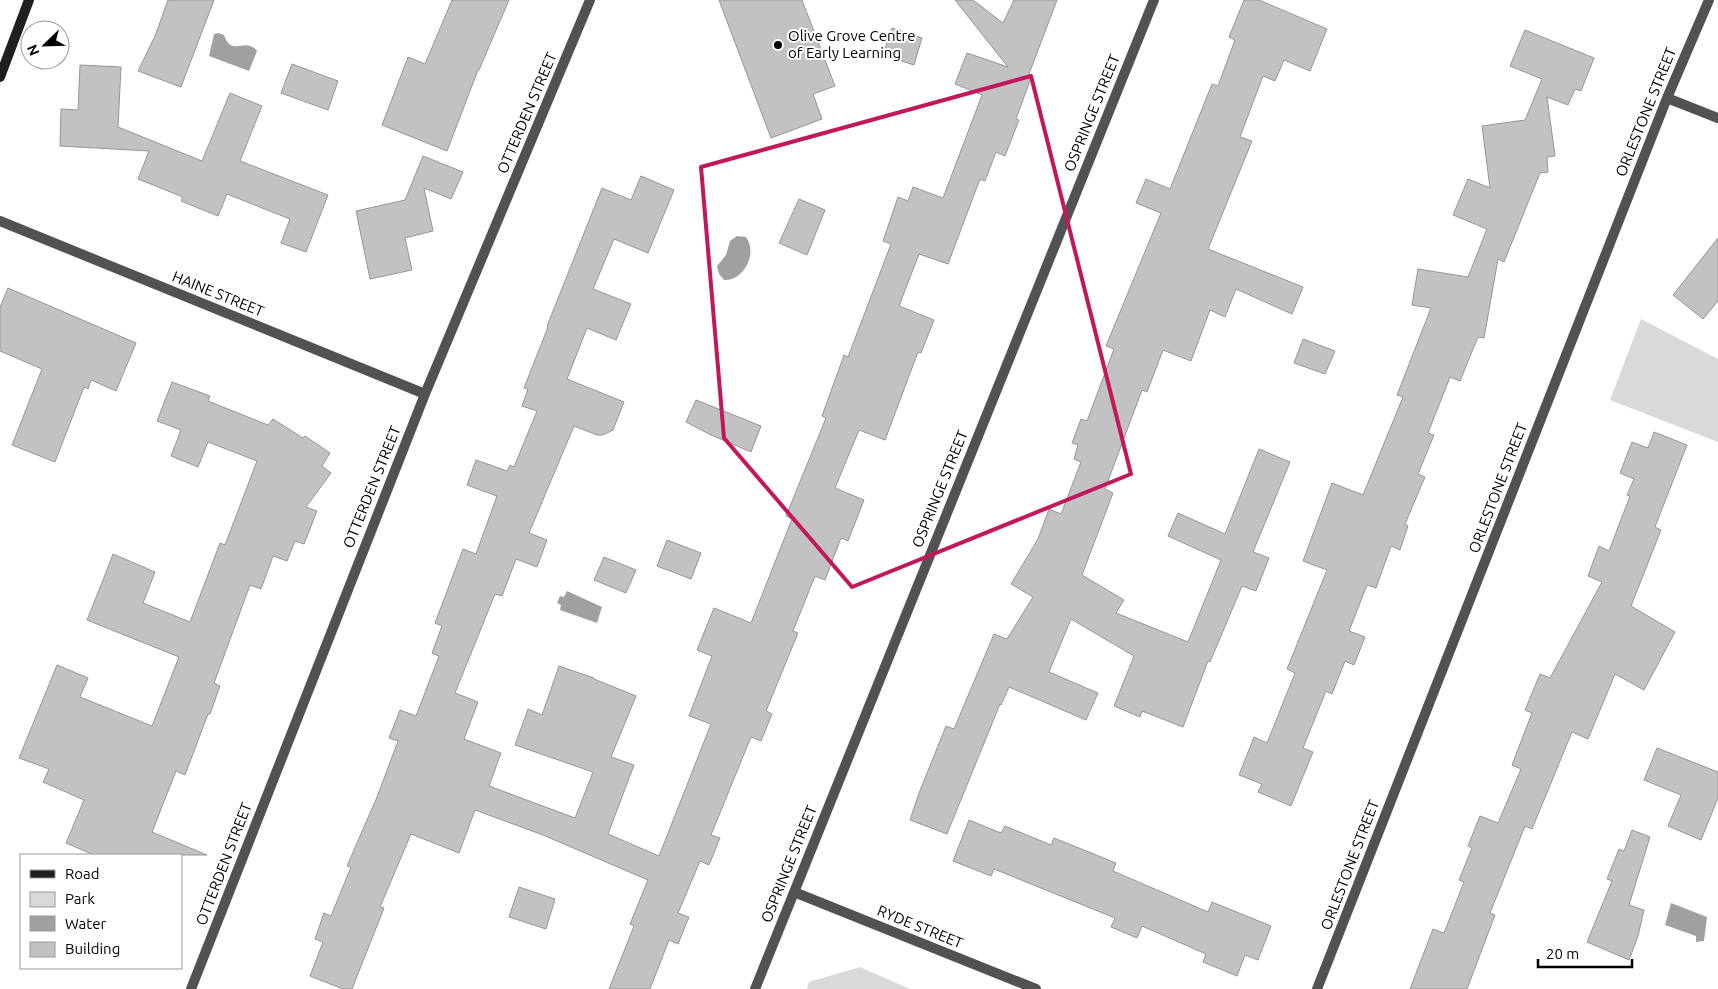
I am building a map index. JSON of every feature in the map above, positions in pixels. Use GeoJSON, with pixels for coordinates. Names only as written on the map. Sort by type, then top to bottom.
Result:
{"type":"FeatureCollection","features":[{"type":"Feature","properties":{"kind":"main road"},"geometry":{"type":"LineString","coordinates":[[0,77],[29,0]]}},
{"type":"Feature","properties":{"kind":"street","name":"OTTERDEN STREET"},"geometry":{"type":"LineString","coordinates":[[191,989],[425,394],[590,0]]}},
{"type":"Feature","properties":{"kind":"street","name":"OSPRINGE STREET"},"geometry":{"type":"LineString","coordinates":[[755,989],[1154,0]]}},
{"type":"Feature","properties":{"kind":"street","name":"ORLESTONE STREET"},"geometry":{"type":"LineString","coordinates":[[1317,989],[1667,98],[1709,0]]}},
{"type":"Feature","properties":{"kind":"street"},"geometry":{"type":"LineString","coordinates":[[1667,98],[1718,118]]}},
{"type":"Feature","properties":{"kind":"street","name":"HAINE STREET"},"geometry":{"type":"LineString","coordinates":[[0,221],[425,394]]}},
{"type":"Feature","properties":{"kind":"street","name":"RYDE STREET"},"geometry":{"type":"LineString","coordinates":[[794,892],[1036,989]]}},
{"type":"Feature","properties":{"kind":"highlighted area"},"geometry":{"type":"Polygon","coordinates":[[[1031,76],[1131,474],[852,587],[724,438],[701,167],[1031,76]]]}},
{"type":"Feature","properties":{"kind":"green space"},"geometry":{"type":"Polygon","coordinates":[[[1641,319],[1718,359],[1718,442],[1610,400],[1641,319]]]}},
{"type":"Feature","properties":{"kind":"green space"},"geometry":{"type":"Polygon","coordinates":[[[860,967],[910,989],[807,989],[809,982],[860,967]]]}},
{"type":"Feature","properties":{"kind":"water"},"geometry":{"type":"Polygon","coordinates":[[[214,34],[224,35],[227,42],[231,45],[248,45],[257,51],[249,71],[209,56],[214,34]]]}},
{"type":"Feature","properties":{"kind":"water"},"geometry":{"type":"Polygon","coordinates":[[[737,236],[746,237],[749,243],[750,258],[738,276],[724,280],[719,274],[717,266],[726,255],[730,241],[737,236]]]}},
{"type":"Feature","properties":{"kind":"water"},"geometry":{"type":"Polygon","coordinates":[[[567,591],[602,607],[597,623],[560,610],[561,605],[557,603],[560,596],[564,597],[567,591]]]}},
{"type":"Feature","properties":{"kind":"water"},"geometry":{"type":"Polygon","coordinates":[[[1671,903],[1707,917],[1704,941],[1696,942],[1696,936],[1665,925],[1671,903]]]}},
{"type":"Feature","properties":{"kind":"building"},"geometry":{"type":"Polygon","coordinates":[[[168,0],[214,0],[181,87],[138,71],[155,36],[168,0]]]}},
{"type":"Feature","properties":{"kind":"building"},"geometry":{"type":"Polygon","coordinates":[[[452,0],[509,0],[478,70],[447,151],[382,125],[408,57],[425,64],[452,0]]]}},
{"type":"Feature","properties":{"kind":"building","name":"Olive Grove Centre of Early Learning"},"geometry":{"type":"Polygon","coordinates":[[[719,0],[802,0],[835,86],[813,94],[822,119],[771,138],[719,0]]]}},
{"type":"Feature","properties":{"kind":"building"},"geometry":{"type":"Polygon","coordinates":[[[955,0],[973,0],[1003,23],[1014,0],[1057,0],[1029,74],[1032,75],[1016,119],[1019,120],[1005,156],[996,152],[985,181],[980,179],[948,264],[919,254],[899,306],[934,320],[921,353],[918,352],[885,440],[859,430],[835,488],[864,500],[848,541],[841,538],[825,580],[815,576],[793,631],[798,633],[766,711],[772,714],[761,741],[751,737],[711,835],[720,838],[709,865],[700,861],[678,913],[689,917],[678,944],[669,940],[650,989],[609,989],[634,926],[630,924],[648,880],[543,835],[475,810],[459,853],[411,834],[380,907],[384,908],[352,989],[343,989],[310,976],[323,942],[315,939],[324,913],[331,916],[351,867],[347,866],[377,797],[398,741],[389,738],[400,710],[416,716],[439,656],[432,653],[442,626],[435,623],[463,549],[476,554],[497,496],[467,485],[476,460],[507,471],[510,465],[514,467],[537,411],[522,406],[528,389],[524,388],[602,188],[631,200],[641,176],[674,190],[648,253],[614,239],[593,289],[631,304],[616,340],[587,328],[567,379],[624,402],[613,430],[603,435],[597,435],[574,426],[529,533],[547,540],[537,567],[516,559],[502,596],[495,594],[455,693],[478,702],[464,739],[501,753],[489,786],[575,818],[593,772],[515,745],[528,709],[542,715],[559,666],[594,678],[636,696],[611,757],[634,765],[608,834],[659,856],[711,724],[689,716],[712,656],[697,650],[714,608],[751,623],[792,519],[786,516],[826,418],[822,416],[844,355],[848,357],[891,244],[883,241],[898,197],[908,201],[913,187],[943,198],[982,95],[955,84],[967,53],[1008,67],[955,0]]]}},
{"type":"Feature","properties":{"kind":"building"},"geometry":{"type":"Polygon","coordinates":[[[1244,0],[1259,0],[1327,29],[1310,71],[1284,60],[1275,81],[1263,76],[1240,137],[1252,141],[1208,249],[1303,287],[1292,314],[1236,289],[1225,317],[1210,310],[1191,361],[1163,350],[1147,392],[1142,390],[1105,489],[1113,493],[1082,575],[1124,600],[1116,613],[1188,642],[1221,560],[1168,536],[1178,513],[1225,534],[1259,449],[1290,462],[1253,552],[1269,558],[1256,591],[1242,586],[1210,662],[1208,661],[1183,727],[1142,711],[1140,717],[1114,706],[1134,656],[1071,619],[1049,672],[1098,693],[1086,720],[1009,687],[1000,704],[947,834],[910,820],[946,726],[954,729],[994,634],[1007,639],[1033,597],[1011,584],[1038,539],[1049,509],[1061,514],[1081,462],[1074,459],[1078,445],[1072,443],[1081,419],[1087,421],[1114,349],[1106,346],[1161,213],[1136,203],[1146,179],[1170,189],[1212,84],[1218,86],[1235,40],[1229,37],[1244,0]]]}},
{"type":"Feature","properties":{"kind":"building"},"geometry":{"type":"Polygon","coordinates":[[[892,28],[922,38],[914,65],[883,55],[892,28]]]}},
{"type":"Feature","properties":{"kind":"building"},"geometry":{"type":"Polygon","coordinates":[[[1525,30],[1594,58],[1581,91],[1575,89],[1568,105],[1547,97],[1555,156],[1547,157],[1548,172],[1540,173],[1504,262],[1498,259],[1484,338],[1478,337],[1460,381],[1450,377],[1428,433],[1434,435],[1418,474],[1425,477],[1405,524],[1408,526],[1400,550],[1391,546],[1376,588],[1367,585],[1349,631],[1365,637],[1354,665],[1345,661],[1332,694],[1326,691],[1303,748],[1313,752],[1291,806],[1258,792],[1262,784],[1239,775],[1254,737],[1267,743],[1295,673],[1287,669],[1327,570],[1303,561],[1332,483],[1363,495],[1403,397],[1397,395],[1431,308],[1412,305],[1418,269],[1468,277],[1487,229],[1453,215],[1468,179],[1490,188],[1482,126],[1525,120],[1542,79],[1510,66],[1525,30]]]}},
{"type":"Feature","properties":{"kind":"building"},"geometry":{"type":"Polygon","coordinates":[[[292,64],[338,81],[328,110],[281,93],[292,64]]]}},
{"type":"Feature","properties":{"kind":"building"},"geometry":{"type":"Polygon","coordinates":[[[80,65],[121,67],[118,127],[202,161],[230,93],[262,106],[240,161],[328,195],[306,252],[281,243],[290,219],[227,194],[218,216],[181,201],[183,197],[138,179],[149,151],[60,146],[61,109],[78,110],[80,65]]]}},
{"type":"Feature","properties":{"kind":"building"},"geometry":{"type":"Polygon","coordinates":[[[423,156],[463,172],[451,199],[424,188],[433,231],[405,238],[412,270],[370,279],[356,211],[405,200],[423,156]]]}},
{"type":"Feature","properties":{"kind":"building"},"geometry":{"type":"Polygon","coordinates":[[[799,199],[825,210],[807,255],[779,243],[799,199]]]}},
{"type":"Feature","properties":{"kind":"building"},"geometry":{"type":"Polygon","coordinates":[[[1718,238],[1718,301],[1703,319],[1673,295],[1718,238]]]}},
{"type":"Feature","properties":{"kind":"building"},"geometry":{"type":"Polygon","coordinates":[[[8,288],[136,343],[116,391],[91,380],[88,389],[84,387],[55,462],[12,445],[42,369],[0,351],[0,307],[8,288]]]}},
{"type":"Feature","properties":{"kind":"building"},"geometry":{"type":"Polygon","coordinates":[[[1303,339],[1335,351],[1325,374],[1294,363],[1303,339]]]}},
{"type":"Feature","properties":{"kind":"building"},"geometry":{"type":"Polygon","coordinates":[[[172,382],[210,396],[208,401],[268,425],[273,419],[303,438],[305,436],[330,453],[322,466],[331,473],[306,507],[317,511],[304,544],[295,541],[287,561],[273,556],[261,589],[250,585],[214,683],[220,686],[210,714],[208,714],[185,775],[176,771],[152,832],[207,855],[92,854],[66,843],[84,800],[43,782],[49,769],[19,758],[57,665],[88,678],[80,697],[152,726],[179,657],[87,620],[113,554],[155,572],[143,603],[190,622],[220,543],[225,545],[257,461],[208,442],[198,467],[171,456],[181,430],[157,421],[172,382]]]}},
{"type":"Feature","properties":{"kind":"building"},"geometry":{"type":"Polygon","coordinates":[[[696,400],[761,426],[751,452],[686,422],[696,400]]]}},
{"type":"Feature","properties":{"kind":"building"},"geometry":{"type":"Polygon","coordinates":[[[1654,432],[1687,445],[1655,527],[1661,530],[1631,606],[1675,632],[1644,690],[1615,674],[1588,739],[1572,732],[1532,829],[1525,826],[1490,913],[1495,915],[1467,989],[1410,989],[1433,929],[1444,933],[1464,882],[1459,880],[1472,848],[1468,846],[1480,816],[1498,823],[1521,769],[1512,765],[1532,713],[1525,710],[1540,674],[1550,678],[1602,582],[1588,576],[1599,546],[1609,551],[1630,496],[1627,495],[1634,479],[1620,473],[1632,442],[1648,448],[1654,432]]]}},
{"type":"Feature","properties":{"kind":"building"},"geometry":{"type":"Polygon","coordinates":[[[667,540],[701,553],[691,579],[657,566],[667,540]]]}},
{"type":"Feature","properties":{"kind":"building"},"geometry":{"type":"Polygon","coordinates":[[[604,557],[636,570],[626,593],[594,580],[604,557]]]}},
{"type":"Feature","properties":{"kind":"building"},"geometry":{"type":"Polygon","coordinates":[[[1657,748],[1718,772],[1718,798],[1701,840],[1668,826],[1681,795],[1644,780],[1657,748]]]}},
{"type":"Feature","properties":{"kind":"building"},"geometry":{"type":"Polygon","coordinates":[[[969,820],[1001,833],[1005,826],[1051,845],[1054,838],[1116,863],[1113,871],[1208,912],[1212,902],[1271,926],[1258,960],[1245,955],[1237,976],[1203,962],[1206,954],[1142,926],[1137,938],[1111,927],[1115,918],[994,869],[991,876],[953,861],[969,820]]]}},
{"type":"Feature","properties":{"kind":"building"},"geometry":{"type":"Polygon","coordinates":[[[1632,830],[1650,837],[1629,905],[1644,910],[1638,936],[1629,960],[1587,942],[1612,881],[1607,879],[1619,849],[1624,851],[1632,830]]]}},
{"type":"Feature","properties":{"kind":"building"},"geometry":{"type":"Polygon","coordinates":[[[519,887],[555,899],[546,929],[509,917],[519,887]]]}},
{"type":"Feature","properties":{"kind":"place","name":"Olive Grove Centre of Early Learning"},"geometry":{"type":"Point","coordinates":[778,45]}}]}
